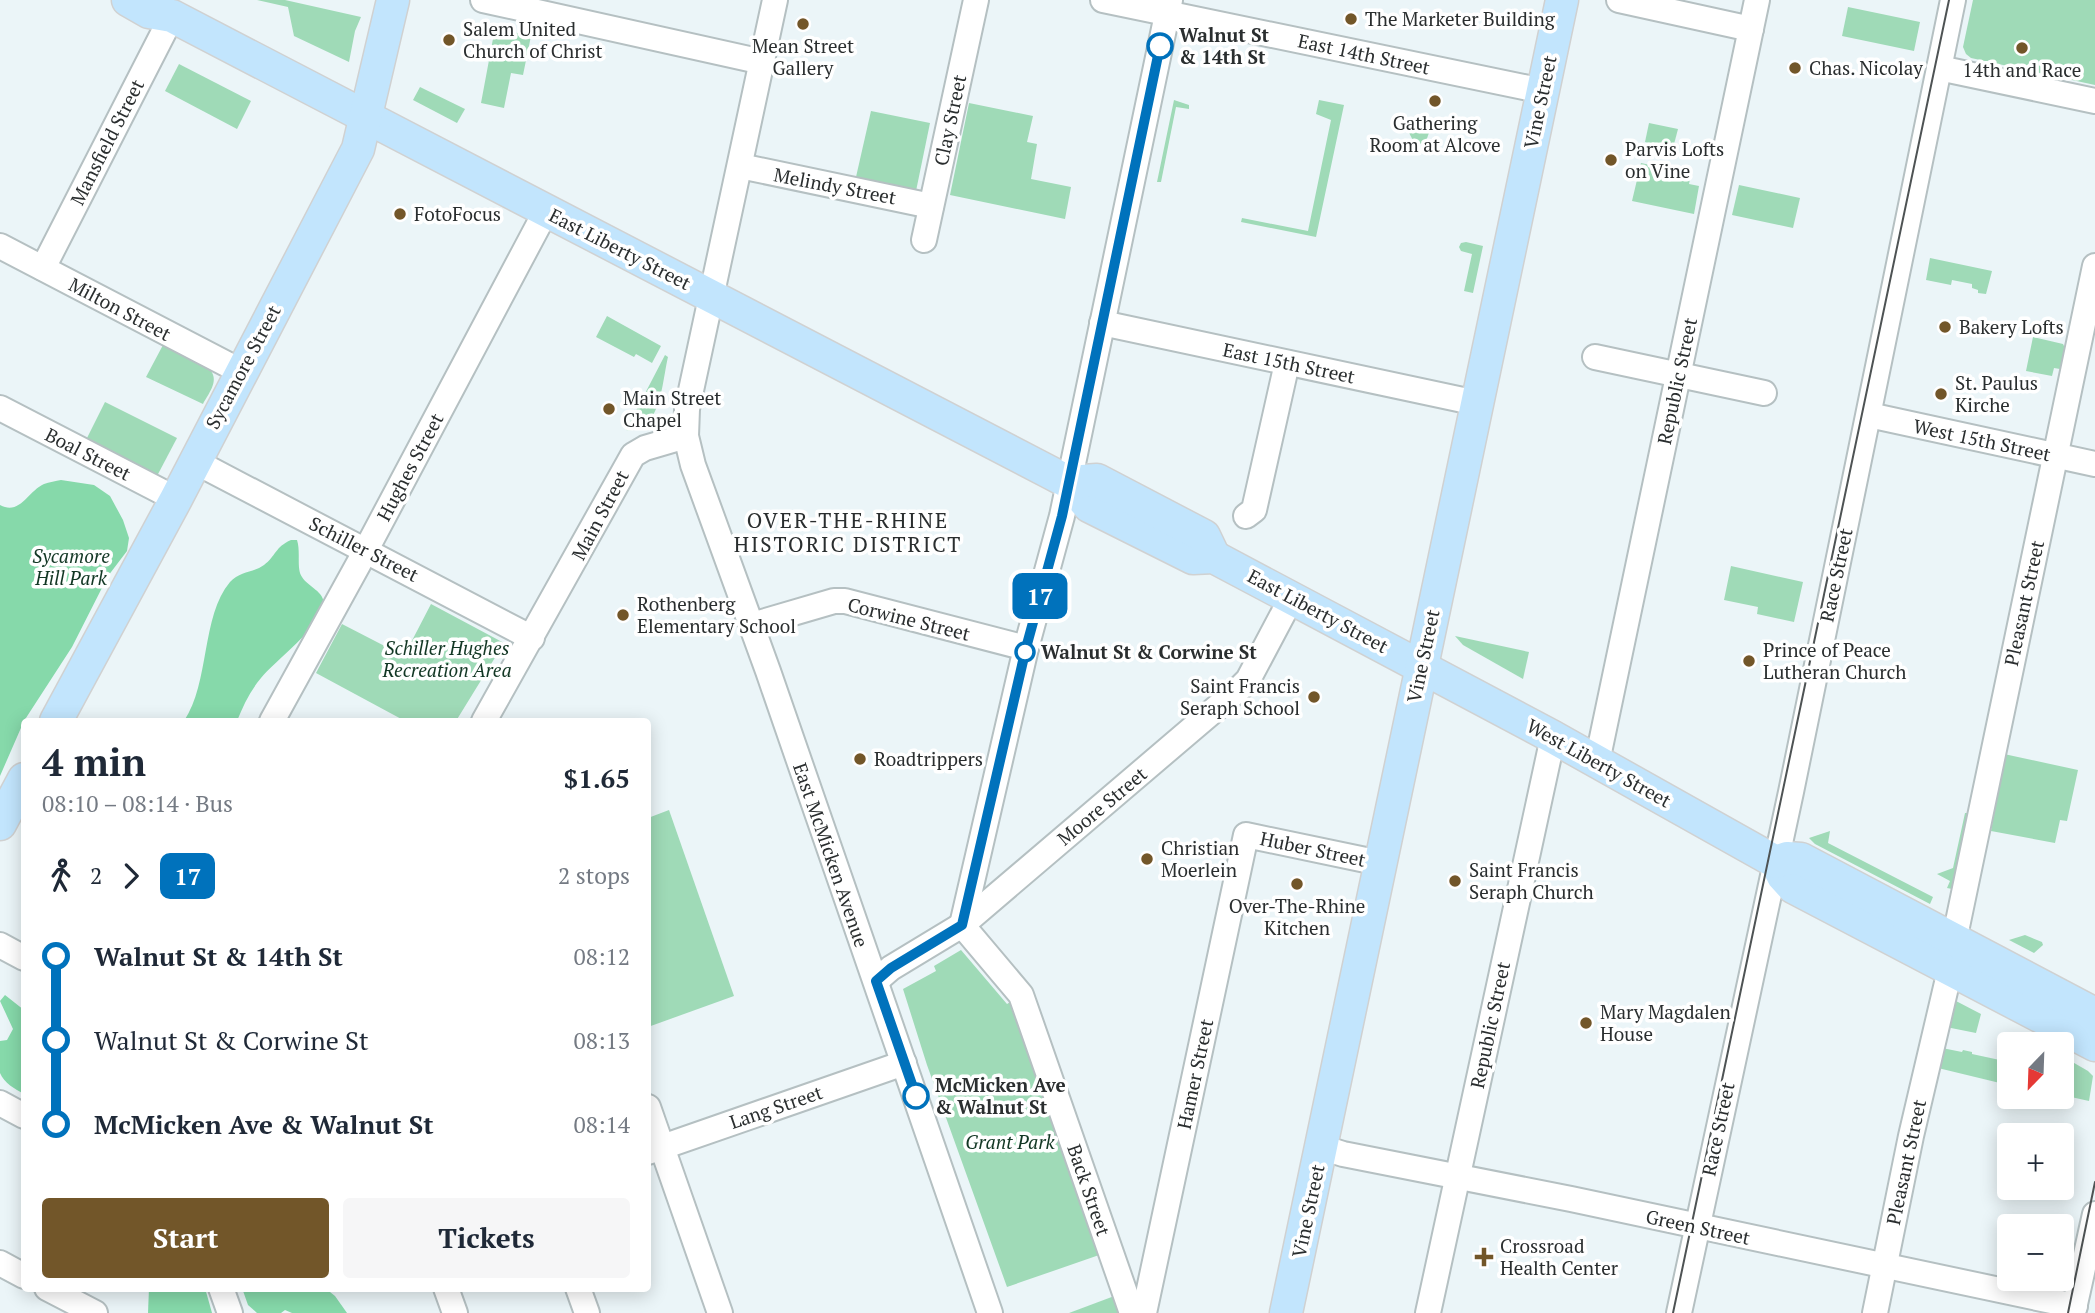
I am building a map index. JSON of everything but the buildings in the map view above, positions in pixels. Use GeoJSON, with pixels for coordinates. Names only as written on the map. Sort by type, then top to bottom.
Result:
{"type":"FeatureCollection","features":[{"type":"Feature","properties":{"kind":"main road","name":"East Liberty Street"},"geometry":{"type":"LineString","coordinates":[[128,0],[149,12],[166,8],[366,118],[1068,482],[1089,506],[1193,558],[1214,557],[1421,665]]}},
{"type":"Feature","properties":{"kind":"main road","name":"Sycamore Street"},"geometry":{"type":"LineString","coordinates":[[58,718],[176,499],[240,371],[358,149],[393,0]]}},
{"type":"Feature","properties":{"kind":"main road","name":"Vine Street"},"geometry":{"type":"LineString","coordinates":[[1286,1313],[1562,0]]}},
{"type":"Feature","properties":{"kind":"main road","name":"West Liberty Street"},"geometry":{"type":"LineString","coordinates":[[1421,665],[1776,862],[1793,887],[2095,1014]]}},
{"type":"Feature","properties":{"kind":"main road"},"geometry":{"type":"LineString","coordinates":[[0,824],[21,787]]}},
{"type":"Feature","properties":{"kind":"main road","name":"West Liberty Street"},"geometry":{"type":"LineString","coordinates":[[1952,955],[2095,1045]]}},
{"type":"Feature","properties":{"kind":"street"},"geometry":{"type":"LineString","coordinates":[[483,0],[762,62]]}},
{"type":"Feature","properties":{"kind":"street"},"geometry":{"type":"LineString","coordinates":[[686,436],[687,409],[710,296],[775,0]]}},
{"type":"Feature","properties":{"kind":"street","name":"Clay Street"},"geometry":{"type":"LineString","coordinates":[[924,240],[976,0]]}},
{"type":"Feature","properties":{"kind":"street","name":"East 14th Street"},"geometry":{"type":"LineString","coordinates":[[1103,0],[1168,7],[1542,91]]}},
{"type":"Feature","properties":{"kind":"street"},"geometry":{"type":"LineString","coordinates":[[1619,0],[1751,29]]}},
{"type":"Feature","properties":{"kind":"street","name":"Republic Street"},"geometry":{"type":"LineString","coordinates":[[1597,762],[1757,0]]}},
{"type":"Feature","properties":{"kind":"street","name":"Race Street"},"geometry":{"type":"LineString","coordinates":[[1679,1313],[1776,862],[1953,0]]}},
{"type":"Feature","properties":{"kind":"street"},"geometry":{"type":"LineString","coordinates":[[962,925],[1026,648],[1059,527],[1168,7]]}},
{"type":"Feature","properties":{"kind":"street","name":"Mansfield Street"},"geometry":{"type":"LineString","coordinates":[[43,268],[166,8]]}},
{"type":"Feature","properties":{"kind":"street"},"geometry":{"type":"LineString","coordinates":[[1939,68],[2095,101]]}},
{"type":"Feature","properties":{"kind":"street","name":"Melindy Street"},"geometry":{"type":"LineString","coordinates":[[740,166],[931,206]]}},
{"type":"Feature","properties":{"kind":"street","name":"Hughes Street"},"geometry":{"type":"LineString","coordinates":[[274,718],[546,211]]}},
{"type":"Feature","properties":{"kind":"street","name":"Milton Street"},"geometry":{"type":"LineString","coordinates":[[0,246],[240,371]]}},
{"type":"Feature","properties":{"kind":"street","name":"Pleasant Street"},"geometry":{"type":"LineString","coordinates":[[1875,1313],[2095,265]]}},
{"type":"Feature","properties":{"kind":"street","name":"East 15th Street"},"geometry":{"type":"LineString","coordinates":[[1102,323],[1477,403]]}},
{"type":"Feature","properties":{"kind":"street"},"geometry":{"type":"LineString","coordinates":[[1595,357],[1764,393]]}},
{"type":"Feature","properties":{"kind":"street"},"geometry":{"type":"LineString","coordinates":[[1246,516],[1254,510],[1287,363]]}},
{"type":"Feature","properties":{"kind":"street","name":"Boal Street"},"geometry":{"type":"LineString","coordinates":[[0,408],[176,499]]}},
{"type":"Feature","properties":{"kind":"street","name":"West 15th Street"},"geometry":{"type":"LineString","coordinates":[[1869,415],[2095,464]]}},
{"type":"Feature","properties":{"kind":"street","name":"East McMicken Avenue"},"geometry":{"type":"LineString","coordinates":[[686,436],[693,465],[752,625],[990,1313]]}},
{"type":"Feature","properties":{"kind":"street","name":"Main Street"},"geometry":{"type":"LineString","coordinates":[[502,710],[532,638],[633,455],[645,448],[686,436]]}},
{"type":"Feature","properties":{"kind":"street","name":"Schiller Street"},"geometry":{"type":"LineString","coordinates":[[194,461],[532,638]]}},
{"type":"Feature","properties":{"kind":"street","name":"Moore Street"},"geometry":{"type":"LineString","coordinates":[[876,981],[891,968],[962,925],[1240,688],[1248,680],[1292,597]]}},
{"type":"Feature","properties":{"kind":"street","name":"Corwine Street"},"geometry":{"type":"LineString","coordinates":[[752,625],[834,601],[845,601],[1026,648]]}},
{"type":"Feature","properties":{"kind":"street","name":"Republic Street"},"geometry":{"type":"LineString","coordinates":[[1428,1313],[1553,737]]}},
{"type":"Feature","properties":{"kind":"street","name":"Huber Street"},"geometry":{"type":"LineString","coordinates":[[1246,835],[1380,863]]}},
{"type":"Feature","properties":{"kind":"street","name":"Hamer Street"},"geometry":{"type":"LineString","coordinates":[[1144,1313],[1246,835]]}},
{"type":"Feature","properties":{"kind":"street","name":"Back Street"},"geometry":{"type":"LineString","coordinates":[[962,925],[1021,995],[1132,1313]]}},
{"type":"Feature","properties":{"kind":"street"},"geometry":{"type":"LineString","coordinates":[[0,945],[21,956]]}},
{"type":"Feature","properties":{"kind":"street","name":"Lang Street"},"geometry":{"type":"LineString","coordinates":[[655,1149],[904,1063]]}},
{"type":"Feature","properties":{"kind":"street"},"geometry":{"type":"LineString","coordinates":[[0,1103],[21,1114]]}},
{"type":"Feature","properties":{"kind":"street"},"geometry":{"type":"LineString","coordinates":[[651,1125],[655,1149],[720,1313]]}},
{"type":"Feature","properties":{"kind":"street","name":"Green Street"},"geometry":{"type":"LineString","coordinates":[[1321,1147],[1343,1154],[1698,1226],[2074,1310]]}},
{"type":"Feature","properties":{"kind":"street"},"geometry":{"type":"LineString","coordinates":[[2074,1310],[2095,1214]]}},
{"type":"Feature","properties":{"kind":"street"},"geometry":{"type":"LineString","coordinates":[[0,1263],[21,1274]]}},
{"type":"Feature","properties":{"kind":"street"},"geometry":{"type":"LineString","coordinates":[[55,1292],[94,1313]]}},
{"type":"Feature","properties":{"kind":"street"},"geometry":{"type":"LineString","coordinates":[[222,1292],[230,1313]]}},
{"type":"Feature","properties":{"kind":"street"},"geometry":{"type":"LineString","coordinates":[[447,1292],[455,1313]]}},
{"type":"Feature","properties":{"kind":"street"},"geometry":{"type":"LineString","coordinates":[[579,1292],[587,1313]]}},
{"type":"Feature","properties":{"kind":"green space"},"geometry":{"type":"Polygon","coordinates":[[[257,0],[285,0],[361,17],[355,31],[349,62],[294,36],[288,7],[257,0]]]}},
{"type":"Feature","properties":{"kind":"green space"},"geometry":{"type":"Polygon","coordinates":[[[1973,0],[2095,0],[2095,85],[1971,58],[1963,47],[1973,0]]]}},
{"type":"Feature","properties":{"kind":"green space"},"geometry":{"type":"Polygon","coordinates":[[[1848,7],[1920,22],[1914,51],[1842,36],[1848,7]]]}},
{"type":"Feature","properties":{"kind":"green space"},"geometry":{"type":"Polygon","coordinates":[[[495,28],[531,36],[523,75],[511,73],[504,108],[481,103],[495,28]]]}},
{"type":"Feature","properties":{"kind":"green space"},"geometry":{"type":"Polygon","coordinates":[[[179,64],[251,101],[237,129],[165,91],[179,64]]]}},
{"type":"Feature","properties":{"kind":"green space"},"geometry":{"type":"Polygon","coordinates":[[[420,87],[465,109],[457,123],[413,100],[420,87]]]}},
{"type":"Feature","properties":{"kind":"green space"},"geometry":{"type":"Polygon","coordinates":[[[1174,100],[1189,105],[1189,109],[1176,107],[1161,182],[1157,182],[1174,100]]]}},
{"type":"Feature","properties":{"kind":"green space"},"geometry":{"type":"Polygon","coordinates":[[[1319,100],[1344,105],[1316,237],[1241,222],[1242,218],[1308,231],[1331,120],[1316,114],[1319,100]]]}},
{"type":"Feature","properties":{"kind":"green space"},"geometry":{"type":"Polygon","coordinates":[[[969,103],[1033,116],[1027,142],[1037,144],[1031,179],[1071,187],[1065,219],[950,195],[969,103]]]}},
{"type":"Feature","properties":{"kind":"green space"},"geometry":{"type":"Polygon","coordinates":[[[871,111],[930,123],[916,191],[856,177],[871,111]]]}},
{"type":"Feature","properties":{"kind":"green space"},"geometry":{"type":"Polygon","coordinates":[[[1409,117],[1433,122],[1426,141],[1416,146],[1408,131],[1409,117]]]}},
{"type":"Feature","properties":{"kind":"green space"},"geometry":{"type":"Polygon","coordinates":[[[1649,123],[1678,129],[1673,148],[1645,142],[1649,123]]]}},
{"type":"Feature","properties":{"kind":"green space"},"geometry":{"type":"Polygon","coordinates":[[[1641,163],[1691,174],[1689,184],[1699,186],[1694,214],[1632,201],[1641,163]]]}},
{"type":"Feature","properties":{"kind":"green space"},"geometry":{"type":"Polygon","coordinates":[[[1739,185],[1800,198],[1793,228],[1732,215],[1739,185]]]}},
{"type":"Feature","properties":{"kind":"green space"},"geometry":{"type":"Polygon","coordinates":[[[1466,242],[1483,246],[1473,293],[1464,291],[1472,254],[1461,251],[1459,247],[1466,242]]]}},
{"type":"Feature","properties":{"kind":"green space"},"geometry":{"type":"Polygon","coordinates":[[[1930,258],[1992,271],[1986,294],[1978,293],[1978,290],[1972,288],[1972,284],[1952,280],[1951,285],[1926,280],[1930,258]]]}},
{"type":"Feature","properties":{"kind":"green space"},"geometry":{"type":"Polygon","coordinates":[[[607,316],[661,346],[652,363],[636,354],[634,357],[596,337],[607,316]]]}},
{"type":"Feature","properties":{"kind":"green space"},"geometry":{"type":"Polygon","coordinates":[[[2033,337],[2063,344],[2065,348],[2060,369],[2054,368],[2052,376],[2026,371],[2033,337]]]}},
{"type":"Feature","properties":{"kind":"green space"},"geometry":{"type":"Polygon","coordinates":[[[163,345],[211,371],[213,384],[203,404],[146,377],[163,345]]]}},
{"type":"Feature","properties":{"kind":"green space"},"geometry":{"type":"Polygon","coordinates":[[[665,355],[668,357],[664,380],[653,415],[638,429],[626,430],[665,355]]]}},
{"type":"Feature","properties":{"kind":"green space"},"geometry":{"type":"Polygon","coordinates":[[[105,402],[177,438],[157,476],[86,440],[105,402]]]}},
{"type":"Feature","properties":{"kind":"green space","name":"Sycamore Hill Park"},"geometry":{"type":"Polygon","coordinates":[[[61,480],[94,485],[110,496],[129,538],[127,551],[108,576],[72,647],[26,718],[21,718],[21,728],[0,776],[0,505],[7,508],[18,505],[44,484],[61,480]]]}},
{"type":"Feature","properties":{"kind":"green space"},"geometry":{"type":"Polygon","coordinates":[[[291,540],[297,540],[299,569],[305,581],[324,601],[321,614],[307,633],[257,683],[238,718],[186,718],[198,688],[214,613],[221,596],[234,578],[264,565],[291,540]]]}},
{"type":"Feature","properties":{"kind":"green space"},"geometry":{"type":"Polygon","coordinates":[[[1731,566],[1803,582],[1794,622],[1757,614],[1758,607],[1724,600],[1731,566]]]}},
{"type":"Feature","properties":{"kind":"green space","name":"Schiller Hughes Recreation Area"},"geometry":{"type":"Polygon","coordinates":[[[431,604],[504,643],[458,718],[399,718],[316,673],[342,624],[404,656],[431,604]]]}},
{"type":"Feature","properties":{"kind":"green space"},"geometry":{"type":"Polygon","coordinates":[[[1455,636],[1529,652],[1523,679],[1463,645],[1455,636]]]}},
{"type":"Feature","properties":{"kind":"green space"},"geometry":{"type":"Polygon","coordinates":[[[2004,754],[2078,770],[2067,821],[2060,820],[2055,843],[1991,831],[2004,754]]]}},
{"type":"Feature","properties":{"kind":"green space"},"geometry":{"type":"Polygon","coordinates":[[[669,810],[734,996],[651,1026],[651,817],[669,810]]]}},
{"type":"Feature","properties":{"kind":"green space"},"geometry":{"type":"Polygon","coordinates":[[[1965,813],[1968,813],[1952,889],[1947,888],[1950,881],[1937,874],[1953,868],[1965,813]]]}},
{"type":"Feature","properties":{"kind":"green space"},"geometry":{"type":"Polygon","coordinates":[[[1830,831],[1828,843],[1933,897],[1930,904],[1815,844],[1809,838],[1830,831]]]}},
{"type":"Feature","properties":{"kind":"green space"},"geometry":{"type":"Polygon","coordinates":[[[2025,935],[2042,942],[2043,945],[2034,953],[2009,940],[2025,935]]]}},
{"type":"Feature","properties":{"kind":"green space","name":"Grant Park"},"geometry":{"type":"Polygon","coordinates":[[[961,950],[1007,1004],[1012,1001],[1102,1254],[1007,1287],[927,1065],[903,989],[936,971],[934,966],[961,950]]]}},
{"type":"Feature","properties":{"kind":"green space"},"geometry":{"type":"Polygon","coordinates":[[[5,995],[21,1008],[21,1092],[7,1083],[0,1073],[0,1041],[7,1040],[13,1029],[0,1001],[5,995]]]}},
{"type":"Feature","properties":{"kind":"green space"},"geometry":{"type":"Polygon","coordinates":[[[1956,1001],[1981,1014],[1976,1033],[1946,1027],[1950,1008],[1954,1008],[1956,1001]]]}},
{"type":"Feature","properties":{"kind":"green space"},"geometry":{"type":"Polygon","coordinates":[[[1942,1048],[1972,1052],[1997,1059],[1997,1082],[1938,1068],[1942,1048]]]}},
{"type":"Feature","properties":{"kind":"green space"},"geometry":{"type":"Polygon","coordinates":[[[2074,1063],[2093,1076],[2089,1101],[2074,1098],[2074,1063]]]}},
{"type":"Feature","properties":{"kind":"green space"},"geometry":{"type":"Polygon","coordinates":[[[149,1292],[206,1292],[212,1313],[148,1313],[149,1292]]]}},
{"type":"Feature","properties":{"kind":"green space"},"geometry":{"type":"Polygon","coordinates":[[[243,1292],[330,1292],[347,1313],[292,1313],[285,1310],[281,1313],[257,1313],[248,1305],[243,1292]]]}},
{"type":"Feature","properties":{"kind":"green space"},"geometry":{"type":"Polygon","coordinates":[[[1117,1295],[1122,1313],[1069,1313],[1117,1295]]]}},
{"type":"Feature","properties":{"kind":"tram line"},"geometry":{"type":"LineString","coordinates":[[1673,1313],[1949,0]]}},
{"type":"Feature","properties":{"kind":"tram line"},"geometry":{"type":"LineString","coordinates":[[2068,1313],[2095,1182]]}},
{"type":"Feature","properties":{"kind":"bus line","name":"17"},"geometry":{"type":"LineString","coordinates":[[916,1096],[876,981],[891,968],[962,925],[1026,648],[1062,516],[1160,46]]}},
{"type":"Feature","properties":{"kind":"place","name":"The Marketer Building"},"geometry":{"type":"Point","coordinates":[1351,19]}},
{"type":"Feature","properties":{"kind":"place","name":"Mean Street Gallery"},"geometry":{"type":"Point","coordinates":[803,24]}},
{"type":"Feature","properties":{"kind":"place","name":"Salem United Church of Christ"},"geometry":{"type":"Point","coordinates":[449,40]}},
{"type":"Feature","properties":{"kind":"place","name":"Walnut St & 14th St"},"geometry":{"type":"Point","coordinates":[1160,46]}},
{"type":"Feature","properties":{"kind":"place","name":"14th and Race"},"geometry":{"type":"Point","coordinates":[2022,48]}},
{"type":"Feature","properties":{"kind":"place","name":"Chas. Nicolay"},"geometry":{"type":"Point","coordinates":[1795,68]}},
{"type":"Feature","properties":{"kind":"place","name":"Gathering Room at Alcove"},"geometry":{"type":"Point","coordinates":[1435,101]}},
{"type":"Feature","properties":{"kind":"place","name":"Parvis Lofts on Vine"},"geometry":{"type":"Point","coordinates":[1611,160]}},
{"type":"Feature","properties":{"kind":"place","name":"FotoFocus"},"geometry":{"type":"Point","coordinates":[400,214]}},
{"type":"Feature","properties":{"kind":"place","name":"Bakery Lofts"},"geometry":{"type":"Point","coordinates":[1945,327]}},
{"type":"Feature","properties":{"kind":"place","name":"St. Paulus Kirche"},"geometry":{"type":"Point","coordinates":[1941,394]}},
{"type":"Feature","properties":{"kind":"place","name":"Main Street Chapel"},"geometry":{"type":"Point","coordinates":[609,409]}},
{"type":"Feature","properties":{"kind":"place","name":"Rothenberg Elementary School"},"geometry":{"type":"Point","coordinates":[623,615]}},
{"type":"Feature","properties":{"kind":"place","name":"Walnut St & Corwine St"},"geometry":{"type":"Point","coordinates":[1025,652]}},
{"type":"Feature","properties":{"kind":"place","name":"Prince of Peace Lutheran Church"},"geometry":{"type":"Point","coordinates":[1749,661]}},
{"type":"Feature","properties":{"kind":"place","name":"Saint Francis Seraph School"},"geometry":{"type":"Point","coordinates":[1314,697]}},
{"type":"Feature","properties":{"kind":"place","name":"Roadtrippers"},"geometry":{"type":"Point","coordinates":[860,759]}},
{"type":"Feature","properties":{"kind":"place","name":"Christian Moerlein"},"geometry":{"type":"Point","coordinates":[1147,859]}},
{"type":"Feature","properties":{"kind":"place","name":"Saint Francis Seraph Church"},"geometry":{"type":"Point","coordinates":[1455,881]}},
{"type":"Feature","properties":{"kind":"place","name":"Over-The-Rhine Kitchen"},"geometry":{"type":"Point","coordinates":[1297,884]}},
{"type":"Feature","properties":{"kind":"place","name":"Mary Magdalen House"},"geometry":{"type":"Point","coordinates":[1586,1023]}},
{"type":"Feature","properties":{"kind":"place","name":"McMicken Ave & Walnut St"},"geometry":{"type":"Point","coordinates":[916,1096]}},
{"type":"Feature","properties":{"kind":"place","name":"Crossroad Health Center"},"geometry":{"type":"Point","coordinates":[1484,1257]}},
{"type":"Feature","properties":{"kind":"district","name":"OVER-THE-RHINE HISTORIC DISTRICT"},"geometry":{"type":"Point","coordinates":[848,533]}}]}
